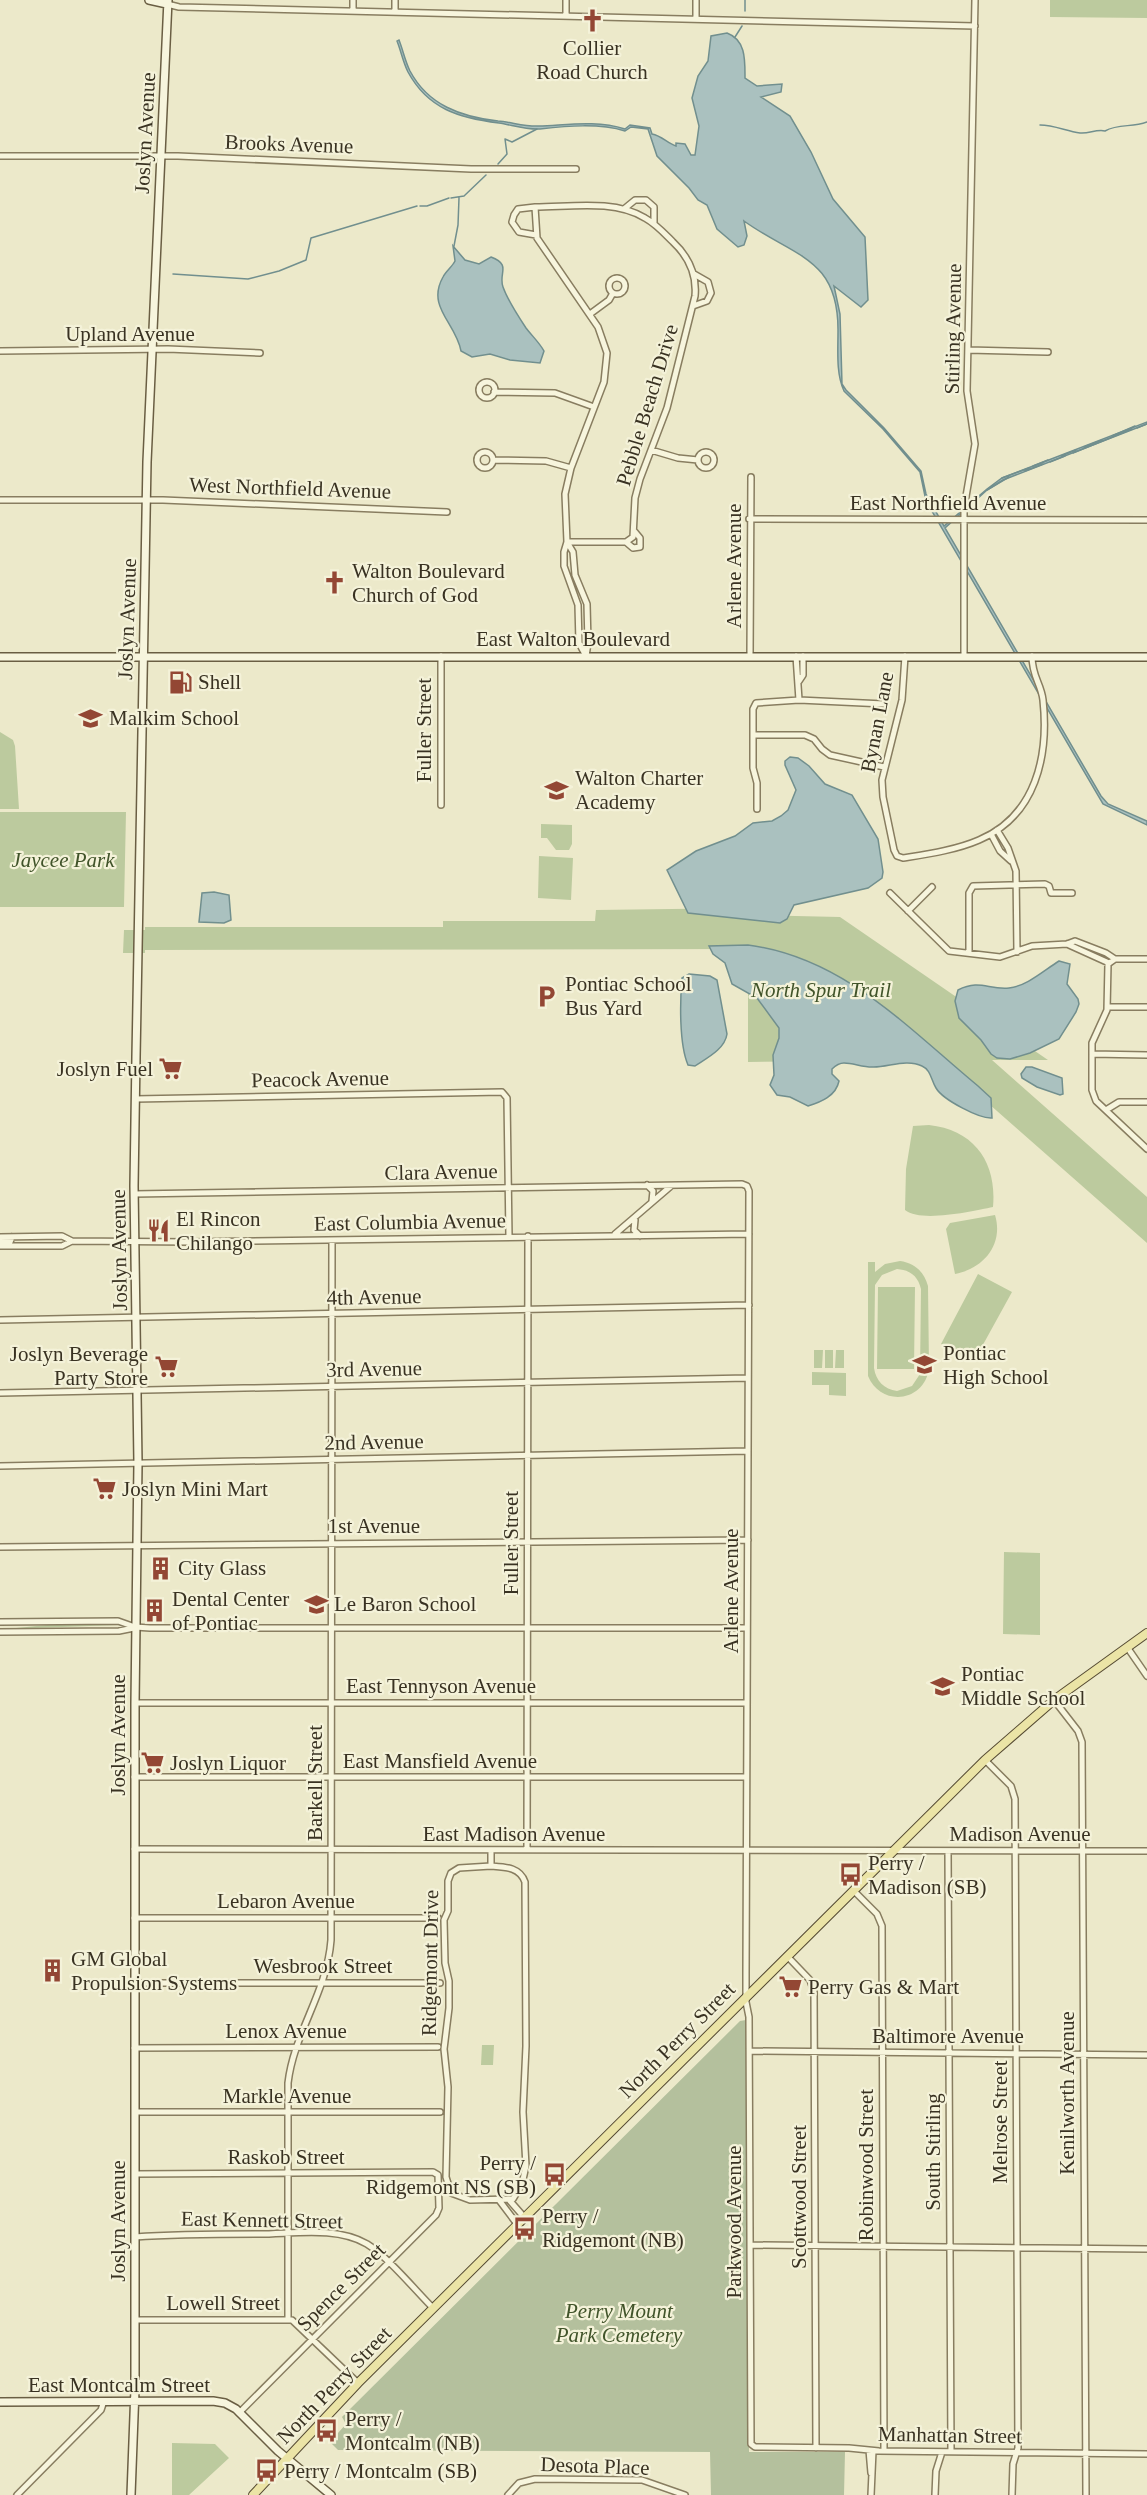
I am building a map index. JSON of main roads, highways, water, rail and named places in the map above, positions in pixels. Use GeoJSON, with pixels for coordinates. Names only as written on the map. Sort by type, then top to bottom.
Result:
{"type":"FeatureCollection","features":[{"type":"Feature","properties":{"kind":"main road"},"geometry":{"type":"LineString","coordinates":[[149,0],[167,2]]}},
{"type":"Feature","properties":{"kind":"main road","name":"Joslyn Avenue"},"geometry":{"type":"LineString","coordinates":[[131,2495],[135,2320],[134,1777],[138,1545],[135,1099],[142,656],[167,2]]}},
{"type":"Feature","properties":{"kind":"main road","name":"East Walton Boulevard"},"geometry":{"type":"LineString","coordinates":[[0,657],[1147,657]]}},
{"type":"Feature","properties":{"kind":"main road","name":"North Perry Street"},"geometry":{"type":"LineString","coordinates":[[253,2495],[433,2308],[985,1760],[1054,1700],[1147,1633]]}},
{"type":"Feature","properties":{"kind":"main road","name":"East Montcalm Street"},"geometry":{"type":"LineString","coordinates":[[0,2402],[217,2401],[228,2404],[287,2459],[331,2495]]}},
{"type":"Feature","properties":{"kind":"water"},"geometry":{"type":"Polygon","coordinates":[[[727,33],[738,40],[743,51],[745,78],[757,86],[782,84],[781,92],[761,97],[790,116],[811,152],[833,199],[865,237],[868,300],[861,307],[834,286],[840,314],[842,384],[884,428],[921,471],[926,494],[944,526],[987,489],[1002,478],[1147,422],[1147,424],[1003,480],[987,490],[945,528],[1101,796],[1108,804],[1147,821],[1147,825],[1103,804],[926,501],[920,472],[883,429],[844,391],[841,384],[839,370],[836,307],[831,288],[822,273],[796,252],[744,221],[747,236],[744,245],[738,247],[717,229],[707,205],[698,200],[657,156],[648,129],[631,127],[625,131],[583,126],[530,129],[484,121],[446,110],[425,95],[416,85],[406,68],[397,41],[399,40],[408,67],[417,83],[436,101],[459,112],[484,119],[529,126],[593,124],[625,129],[630,125],[650,128],[652,134],[673,145],[685,144],[691,155],[695,155],[699,126],[692,98],[698,76],[708,61],[711,36],[727,33]]]}},
{"type":"Feature","properties":{"kind":"water"},"geometry":{"type":"Polygon","coordinates":[[[453,246],[465,260],[479,264],[491,257],[501,263],[503,287],[508,298],[526,328],[544,351],[540,363],[510,360],[490,354],[472,357],[461,351],[438,297],[443,277],[455,261],[453,246]]]}},
{"type":"Feature","properties":{"kind":"water"},"geometry":{"type":"Polygon","coordinates":[[[790,757],[798,758],[809,766],[825,784],[852,795],[878,839],[882,878],[868,888],[794,905],[787,919],[780,923],[688,913],[667,870],[696,851],[735,836],[753,823],[772,821],[788,810],[796,790],[785,765],[785,761],[790,757]]]}},
{"type":"Feature","properties":{"kind":"water"},"geometry":{"type":"Polygon","coordinates":[[[214,892],[229,895],[231,920],[224,923],[199,922],[202,893],[214,892]]]}},
{"type":"Feature","properties":{"kind":"water"},"geometry":{"type":"Polygon","coordinates":[[[748,945],[782,952],[814,964],[872,998],[900,1019],[991,1098],[992,1118],[971,1112],[954,1103],[940,1093],[925,1068],[910,1063],[878,1067],[847,1063],[836,1065],[832,1069],[832,1074],[839,1081],[835,1091],[823,1100],[808,1106],[790,1097],[777,1095],[770,1085],[774,1075],[773,1055],[779,1038],[779,1028],[757,998],[732,984],[725,963],[713,954],[709,946],[748,945]]]}},
{"type":"Feature","properties":{"kind":"water"},"geometry":{"type":"Polygon","coordinates":[[[1059,961],[1070,964],[1067,984],[1079,1004],[1059,1039],[1030,1053],[1010,1059],[997,1058],[991,1054],[981,1040],[959,1018],[955,1001],[958,990],[972,985],[1016,987],[1059,961]]]}},
{"type":"Feature","properties":{"kind":"water"},"geometry":{"type":"Polygon","coordinates":[[[689,974],[710,976],[717,980],[727,1034],[719,1049],[695,1066],[688,1065],[682,1034],[682,978],[689,974]]]}},
{"type":"Feature","properties":{"kind":"water"},"geometry":{"type":"Polygon","coordinates":[[[1026,1067],[1062,1078],[1063,1094],[1037,1087],[1022,1078],[1021,1074],[1026,1067]]]}},
{"type":"Feature","properties":{"kind":"waterway"},"geometry":{"type":"LineString","coordinates":[[745,0],[745,11]]}},
{"type":"Feature","properties":{"kind":"waterway"},"geometry":{"type":"LineString","coordinates":[[735,37],[742,26]]}},
{"type":"Feature","properties":{"kind":"waterway"},"geometry":{"type":"LineString","coordinates":[[1040,125],[1083,133],[1147,122]]}},
{"type":"Feature","properties":{"kind":"waterway"},"geometry":{"type":"LineString","coordinates":[[498,164],[507,154],[505,139],[512,142],[537,129]]}},
{"type":"Feature","properties":{"kind":"waterway"},"geometry":{"type":"LineString","coordinates":[[451,198],[464,196],[486,175]]}},
{"type":"Feature","properties":{"kind":"waterway"},"geometry":{"type":"LineString","coordinates":[[420,206],[427,206],[449,198]]}},
{"type":"Feature","properties":{"kind":"waterway"},"geometry":{"type":"LineString","coordinates":[[454,246],[458,225],[459,198]]}},
{"type":"Feature","properties":{"kind":"waterway"},"geometry":{"type":"LineString","coordinates":[[173,274],[248,279],[279,271],[306,260],[311,238],[417,206]]}},
{"type":"Feature","properties":{"kind":"waterway"},"geometry":{"type":"LineString","coordinates":[[1137,428],[1147,424]]}},
{"type":"Feature","properties":{"kind":"waterway"},"geometry":{"type":"LineString","coordinates":[[1112,436],[1135,426]]}},
{"type":"Feature","properties":{"kind":"waterway"},"geometry":{"type":"LineString","coordinates":[[1073,453],[1132,429]]}},
{"type":"Feature","properties":{"kind":"waterway"},"geometry":{"type":"LineString","coordinates":[[1084,447],[1102,440]]}},
{"type":"Feature","properties":{"kind":"waterway"},"geometry":{"type":"LineString","coordinates":[[1061,456],[1076,450]]}},
{"type":"Feature","properties":{"kind":"waterway"},"geometry":{"type":"LineString","coordinates":[[1050,462],[1065,456]]}},
{"type":"Feature","properties":{"kind":"waterway"},"geometry":{"type":"LineString","coordinates":[[1033,466],[1048,460]]}},
{"type":"Feature","properties":{"kind":"waterway"},"geometry":{"type":"LineString","coordinates":[[1025,471],[1043,464]]}},
{"type":"Feature","properties":{"kind":"waterway"},"geometry":{"type":"LineString","coordinates":[[1002,478],[1029,468]]}},
{"type":"Feature","properties":{"kind":"waterway"},"geometry":{"type":"LineString","coordinates":[[987,490],[1009,477]]}},
{"type":"Feature","properties":{"kind":"place","name":"Collier Road Church"},"geometry":{"type":"Point","coordinates":[592,20]}},
{"type":"Feature","properties":{"kind":"place","name":"Walton Boulevard Church of God"},"geometry":{"type":"Point","coordinates":[334,583]}},
{"type":"Feature","properties":{"kind":"place","name":"Shell"},"geometry":{"type":"Point","coordinates":[180,682]}},
{"type":"Feature","properties":{"kind":"place","name":"Malkim School"},"geometry":{"type":"Point","coordinates":[91,718]}},
{"type":"Feature","properties":{"kind":"place","name":"Walton Charter Academy"},"geometry":{"type":"Point","coordinates":[557,790]}},
{"type":"Feature","properties":{"kind":"place","name":"Pontiac School Bus Yard"},"geometry":{"type":"Point","coordinates":[547,996]}},
{"type":"Feature","properties":{"kind":"place","name":"Joslyn Fuel"},"geometry":{"type":"Point","coordinates":[171,1069]}},
{"type":"Feature","properties":{"kind":"place","name":"El Rincon Chilango"},"geometry":{"type":"Point","coordinates":[158,1231]}},
{"type":"Feature","properties":{"kind":"place","name":"Pontiac High School"},"geometry":{"type":"Point","coordinates":[925,1365]}},
{"type":"Feature","properties":{"kind":"place","name":"Joslyn Beverage Party Store"},"geometry":{"type":"Point","coordinates":[166,1366]}},
{"type":"Feature","properties":{"kind":"place","name":"Joslyn Mini Mart"},"geometry":{"type":"Point","coordinates":[104,1489]}},
{"type":"Feature","properties":{"kind":"place","name":"City Glass"},"geometry":{"type":"Point","coordinates":[160,1568]}},
{"type":"Feature","properties":{"kind":"place","name":"Le Baron School"},"geometry":{"type":"Point","coordinates":[316,1604]}},
{"type":"Feature","properties":{"kind":"place","name":"Dental Center of Pontiac"},"geometry":{"type":"Point","coordinates":[154,1611]}},
{"type":"Feature","properties":{"kind":"place","name":"Pontiac Middle School"},"geometry":{"type":"Point","coordinates":[943,1686]}},
{"type":"Feature","properties":{"kind":"place","name":"Joslyn Liquor"},"geometry":{"type":"Point","coordinates":[152,1763]}},
{"type":"Feature","properties":{"kind":"place","name":"Perry / Madison (SB)"},"geometry":{"type":"Point","coordinates":[850,1875]}},
{"type":"Feature","properties":{"kind":"place","name":"GM Global Propulsion Systems"},"geometry":{"type":"Point","coordinates":[53,1971]}},
{"type":"Feature","properties":{"kind":"place","name":"Perry Gas & Mart"},"geometry":{"type":"Point","coordinates":[790,1987]}},
{"type":"Feature","properties":{"kind":"place","name":"Perry / Ridgemont NS (SB)"},"geometry":{"type":"Point","coordinates":[554,2175]}},
{"type":"Feature","properties":{"kind":"place","name":"Perry / Ridgemont (NB)"},"geometry":{"type":"Point","coordinates":[524,2228]}},
{"type":"Feature","properties":{"kind":"place","name":"Perry / Montcalm (NB)"},"geometry":{"type":"Point","coordinates":[327,2431]}},
{"type":"Feature","properties":{"kind":"place","name":"Perry / Montcalm (SB)"},"geometry":{"type":"Point","coordinates":[266,2471]}},
{"type":"Feature","properties":{"kind":"park label","name":"Jaycee Park"},"geometry":{"type":"Point","coordinates":[63,860]}},
{"type":"Feature","properties":{"kind":"park label","name":"North Spur Trail"},"geometry":{"type":"Point","coordinates":[821,990]}},
{"type":"Feature","properties":{"kind":"park label","name":"Perry Mount Park Cemetery"},"geometry":{"type":"Point","coordinates":[619,2323]}}]}
